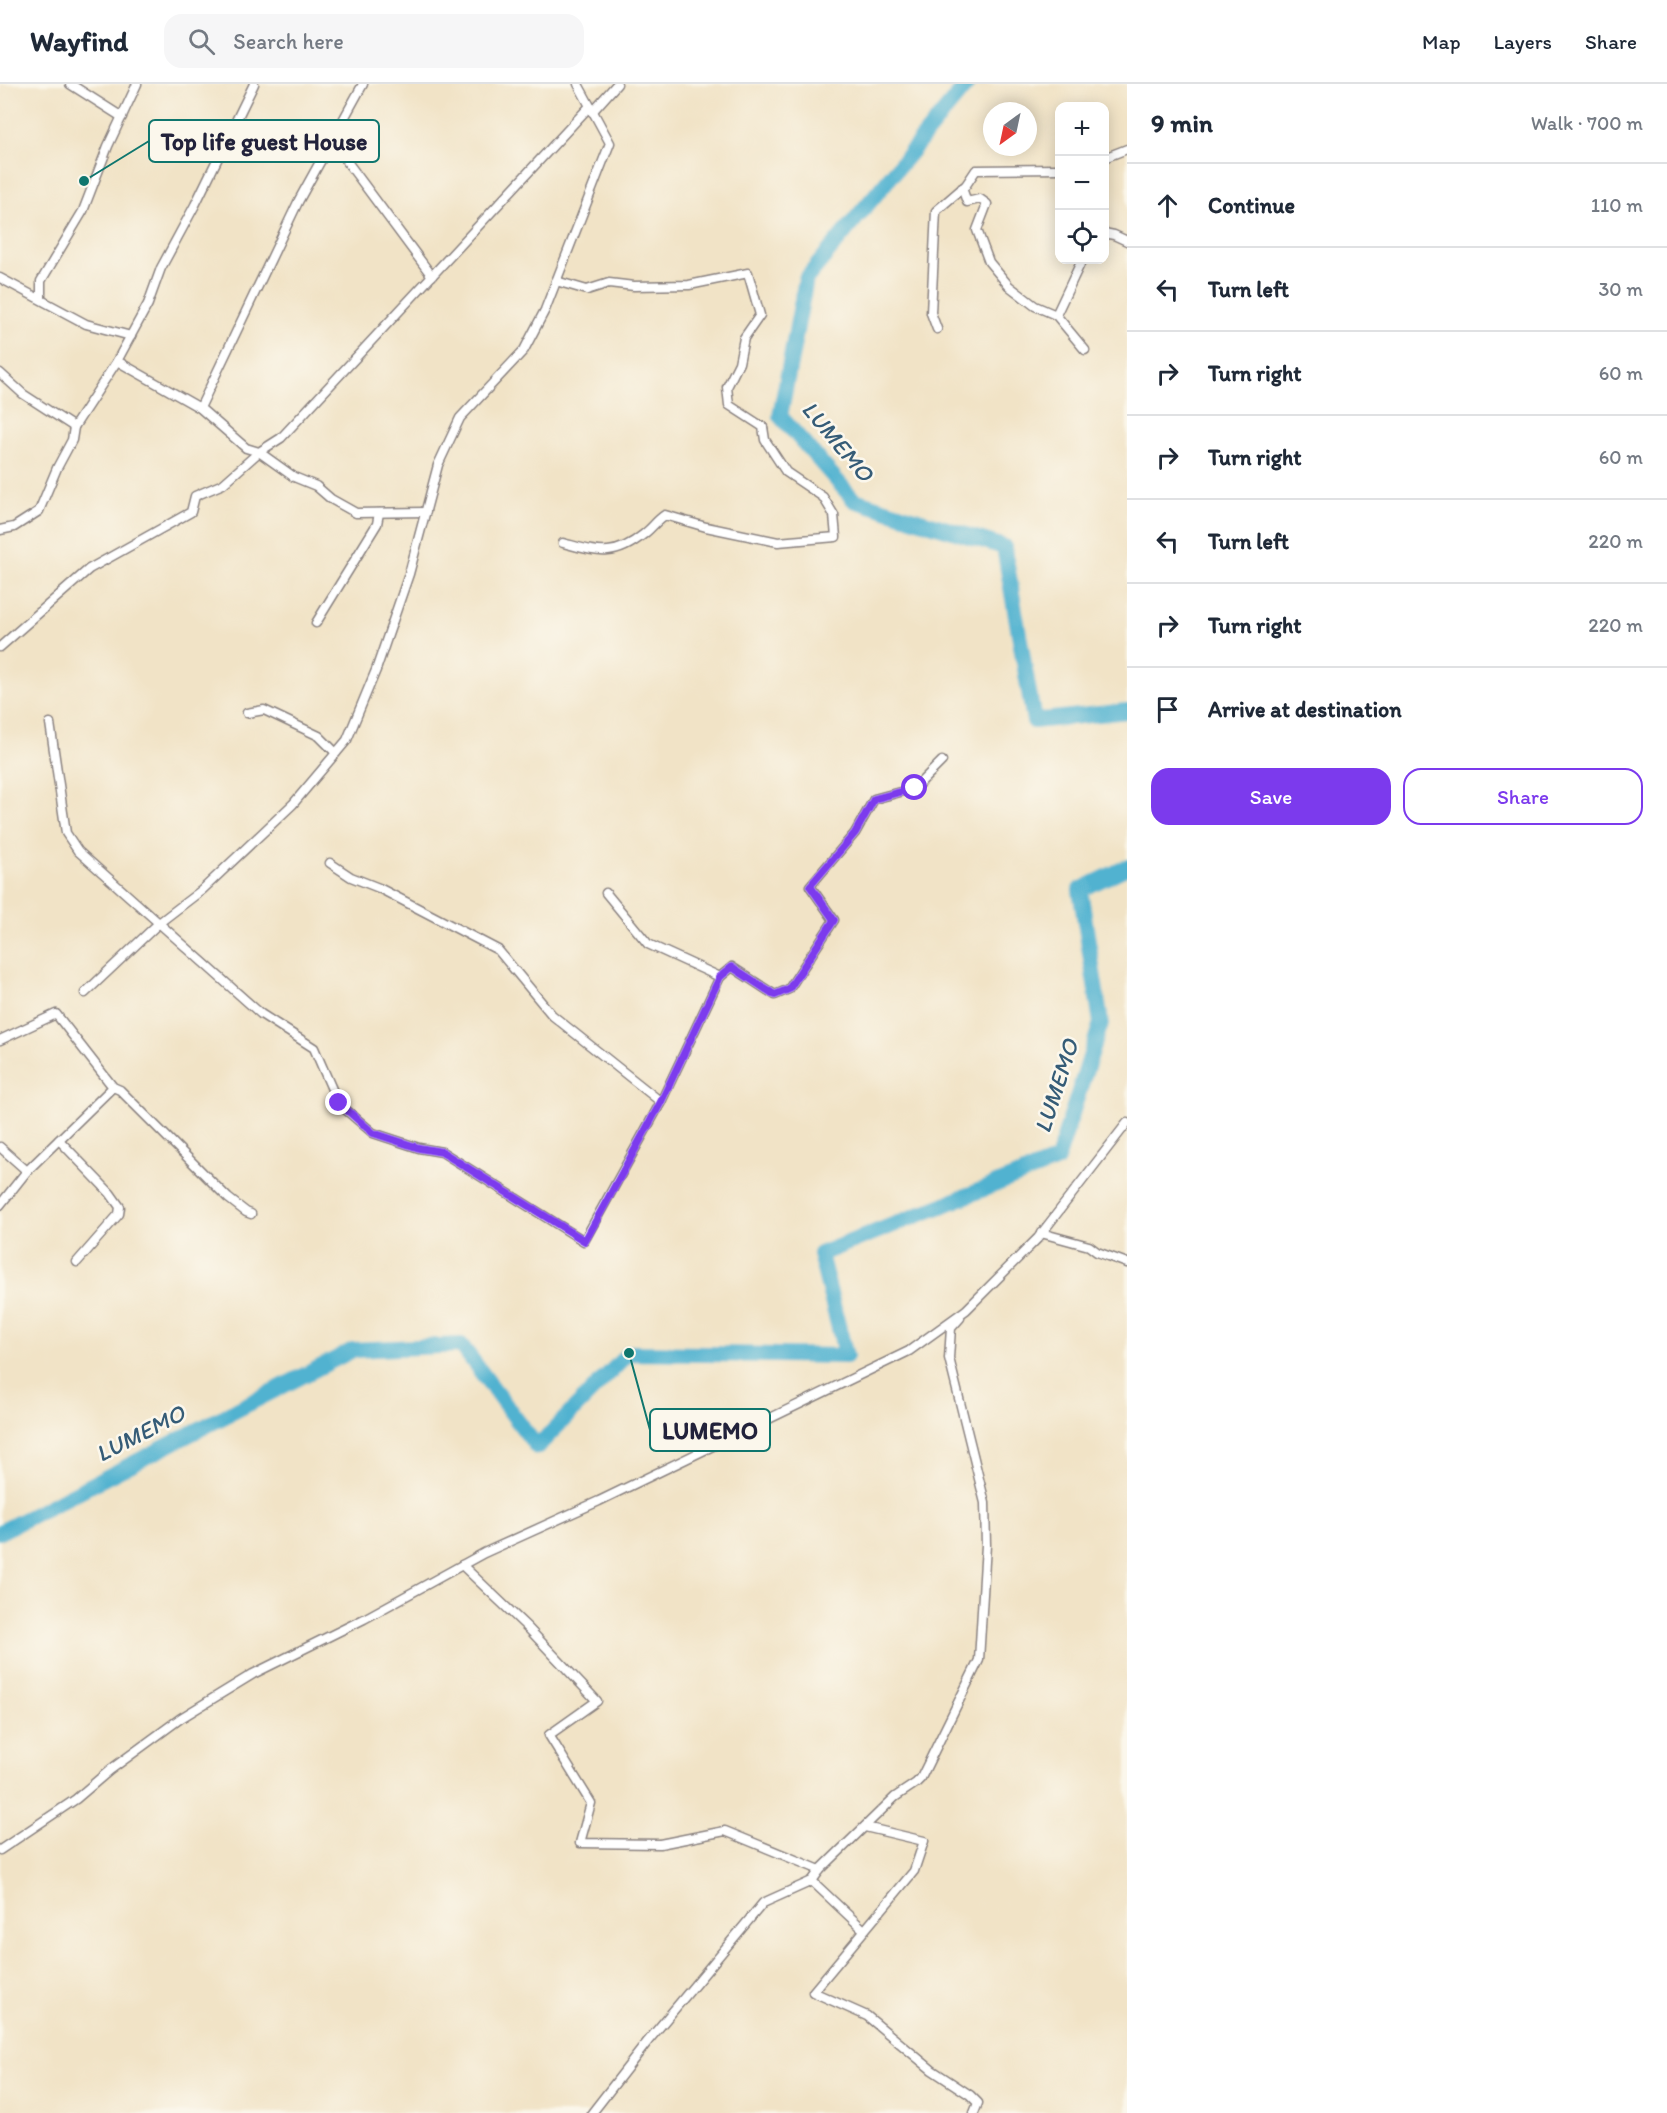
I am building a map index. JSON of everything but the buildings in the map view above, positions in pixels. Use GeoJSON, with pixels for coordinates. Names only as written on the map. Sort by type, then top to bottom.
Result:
{"type":"FeatureCollection","features":[{"type":"Feature","properties":{"kind":"street"},"geometry":{"type":"LineString","coordinates":[[41,298],[41,281],[83,211],[93,182],[137,84]]}},
{"type":"Feature","properties":{"kind":"street"},"geometry":{"type":"LineString","coordinates":[[0,539],[39,511],[57,468],[72,440],[74,427],[117,361],[148,304],[161,268],[195,205],[254,84]]}},
{"type":"Feature","properties":{"kind":"street"},"geometry":{"type":"LineString","coordinates":[[200,408],[299,200],[363,84]]}},
{"type":"Feature","properties":{"kind":"street"},"geometry":{"type":"LineString","coordinates":[[85,993],[159,923],[202,890],[293,804],[347,740],[376,670],[409,574],[438,465],[460,418],[524,350],[545,310],[610,143],[578,84]]}},
{"type":"Feature","properties":{"kind":"street"},"geometry":{"type":"LineString","coordinates":[[0,647],[89,569],[191,512],[195,496],[223,484],[260,452],[281,438],[432,276],[617,84]]}},
{"type":"Feature","properties":{"kind":"street"},"geometry":{"type":"LineString","coordinates":[[72,85],[122,117]]}},
{"type":"Feature","properties":{"kind":"street"},"geometry":{"type":"LineString","coordinates":[[331,140],[432,276]]}},
{"type":"Feature","properties":{"kind":"street"},"geometry":{"type":"LineString","coordinates":[[1109,156],[1127,148]]}},
{"type":"Feature","properties":{"kind":"street"},"geometry":{"type":"LineString","coordinates":[[937,328],[931,313],[936,211],[962,188],[976,170],[1055,169]]}},
{"type":"Feature","properties":{"kind":"street"},"geometry":{"type":"LineString","coordinates":[[962,188],[967,202],[980,199],[987,204],[977,230],[989,262],[1009,286],[1035,306],[1056,315],[1084,350]]}},
{"type":"Feature","properties":{"kind":"street"},"geometry":{"type":"LineString","coordinates":[[1109,234],[1127,241]]}},
{"type":"Feature","properties":{"kind":"street"},"geometry":{"type":"LineString","coordinates":[[1056,315],[1080,264]]}},
{"type":"Feature","properties":{"kind":"street"},"geometry":{"type":"LineString","coordinates":[[556,281],[587,290],[609,283],[634,286],[689,285],[748,273],[760,315],[744,338],[739,363],[727,387],[729,405],[762,426],[765,440],[786,472],[823,497],[834,515],[836,537],[778,542],[706,527],[665,515],[638,540],[619,550],[594,552],[563,543]]}},
{"type":"Feature","properties":{"kind":"street"},"geometry":{"type":"LineString","coordinates":[[0,278],[86,324],[130,336]]}},
{"type":"Feature","properties":{"kind":"street"},"geometry":{"type":"LineString","coordinates":[[117,361],[200,408],[246,448],[260,452],[294,477],[316,486],[332,499],[356,513],[426,512]]}},
{"type":"Feature","properties":{"kind":"street"},"geometry":{"type":"LineString","coordinates":[[0,373],[23,394],[74,427]]}},
{"type":"Feature","properties":{"kind":"street"},"geometry":{"type":"LineString","coordinates":[[316,623],[377,524],[379,513]]}},
{"type":"Feature","properties":{"kind":"street"},"geometry":{"type":"LineString","coordinates":[[0,530],[14,527]]}},
{"type":"Feature","properties":{"kind":"street"},"geometry":{"type":"LineString","coordinates":[[247,713],[264,710],[319,736],[336,753]]}},
{"type":"Feature","properties":{"kind":"street"},"geometry":{"type":"LineString","coordinates":[[50,723],[66,833],[78,850],[261,1014],[314,1048],[339,1103],[373,1133],[419,1148],[442,1152],[585,1241],[661,1102],[720,977],[732,967],[775,995],[789,989],[834,920],[810,886],[855,833],[874,799],[915,788],[942,761]]}},
{"type":"Feature","properties":{"kind":"street"},"geometry":{"type":"LineString","coordinates":[[330,863],[351,876],[379,888],[498,950],[552,1015],[661,1102]]}},
{"type":"Feature","properties":{"kind":"street"},"geometry":{"type":"LineString","coordinates":[[606,893],[648,944],[720,977]]}},
{"type":"Feature","properties":{"kind":"street"},"geometry":{"type":"LineString","coordinates":[[0,1040],[56,1014],[113,1087],[120,1090],[228,1198],[251,1214]]}},
{"type":"Feature","properties":{"kind":"street"},"geometry":{"type":"LineString","coordinates":[[0,1205],[27,1171],[113,1087]]}},
{"type":"Feature","properties":{"kind":"street"},"geometry":{"type":"LineString","coordinates":[[592,2113],[654,2033],[763,1903],[812,1881],[820,1870],[895,1797],[921,1778],[979,1660],[986,1545],[985,1503],[949,1358],[951,1328],[1041,1233],[1127,1123]]}},
{"type":"Feature","properties":{"kind":"street"},"geometry":{"type":"LineString","coordinates":[[59,1140],[120,1206],[118,1214],[77,1262]]}},
{"type":"Feature","properties":{"kind":"street"},"geometry":{"type":"LineString","coordinates":[[0,1147],[27,1171]]}},
{"type":"Feature","properties":{"kind":"street"},"geometry":{"type":"LineString","coordinates":[[1041,1233],[1089,1246],[1096,1252],[1127,1263]]}},
{"type":"Feature","properties":{"kind":"street"},"geometry":{"type":"LineString","coordinates":[[0,1850],[76,1799],[110,1770],[181,1718],[253,1674],[364,1619],[484,1553],[609,1496],[909,1351],[966,1310]]}},
{"type":"Feature","properties":{"kind":"street"},"geometry":{"type":"LineString","coordinates":[[462,1565],[528,1628],[597,1701],[549,1735],[591,1803],[580,1843],[660,1844],[725,1831],[820,1870]]}},
{"type":"Feature","properties":{"kind":"street"},"geometry":{"type":"LineString","coordinates":[[864,1827],[924,1841],[914,1871],[813,1992],[867,2016],[932,2070],[970,2095],[978,2103],[974,2113]]}},
{"type":"Feature","properties":{"kind":"street"},"geometry":{"type":"LineString","coordinates":[[812,1881],[864,1930]]}},
{"type":"Feature","properties":{"kind":"waterway","name":"LUMEMO"},"geometry":{"type":"LineString","coordinates":[[967,84],[806,279],[780,416],[854,500],[1004,547],[1034,721],[1127,711]]}},
{"type":"Feature","properties":{"kind":"waterway","name":"LUMEMO"},"geometry":{"type":"LineString","coordinates":[[0,1532],[353,1350],[461,1345],[537,1447],[629,1353],[846,1356],[820,1254],[1057,1160],[1101,1023],[1080,890],[1127,867]]}},
{"type":"Feature","properties":{"kind":"place","name":"Top life guest House"},"geometry":{"type":"Point","coordinates":[84,181]}},
{"type":"Feature","properties":{"kind":"place","name":"LUMEMO"},"geometry":{"type":"Point","coordinates":[629,1353]}},
{"type":"Feature","properties":{"kind":"route"},"geometry":{"type":"LineString","coordinates":[[339,1103],[373,1133],[419,1148],[442,1152],[585,1241],[661,1102],[720,977],[732,967],[775,995],[789,989],[834,920],[810,886],[855,833],[874,799],[915,788]]}}]}
